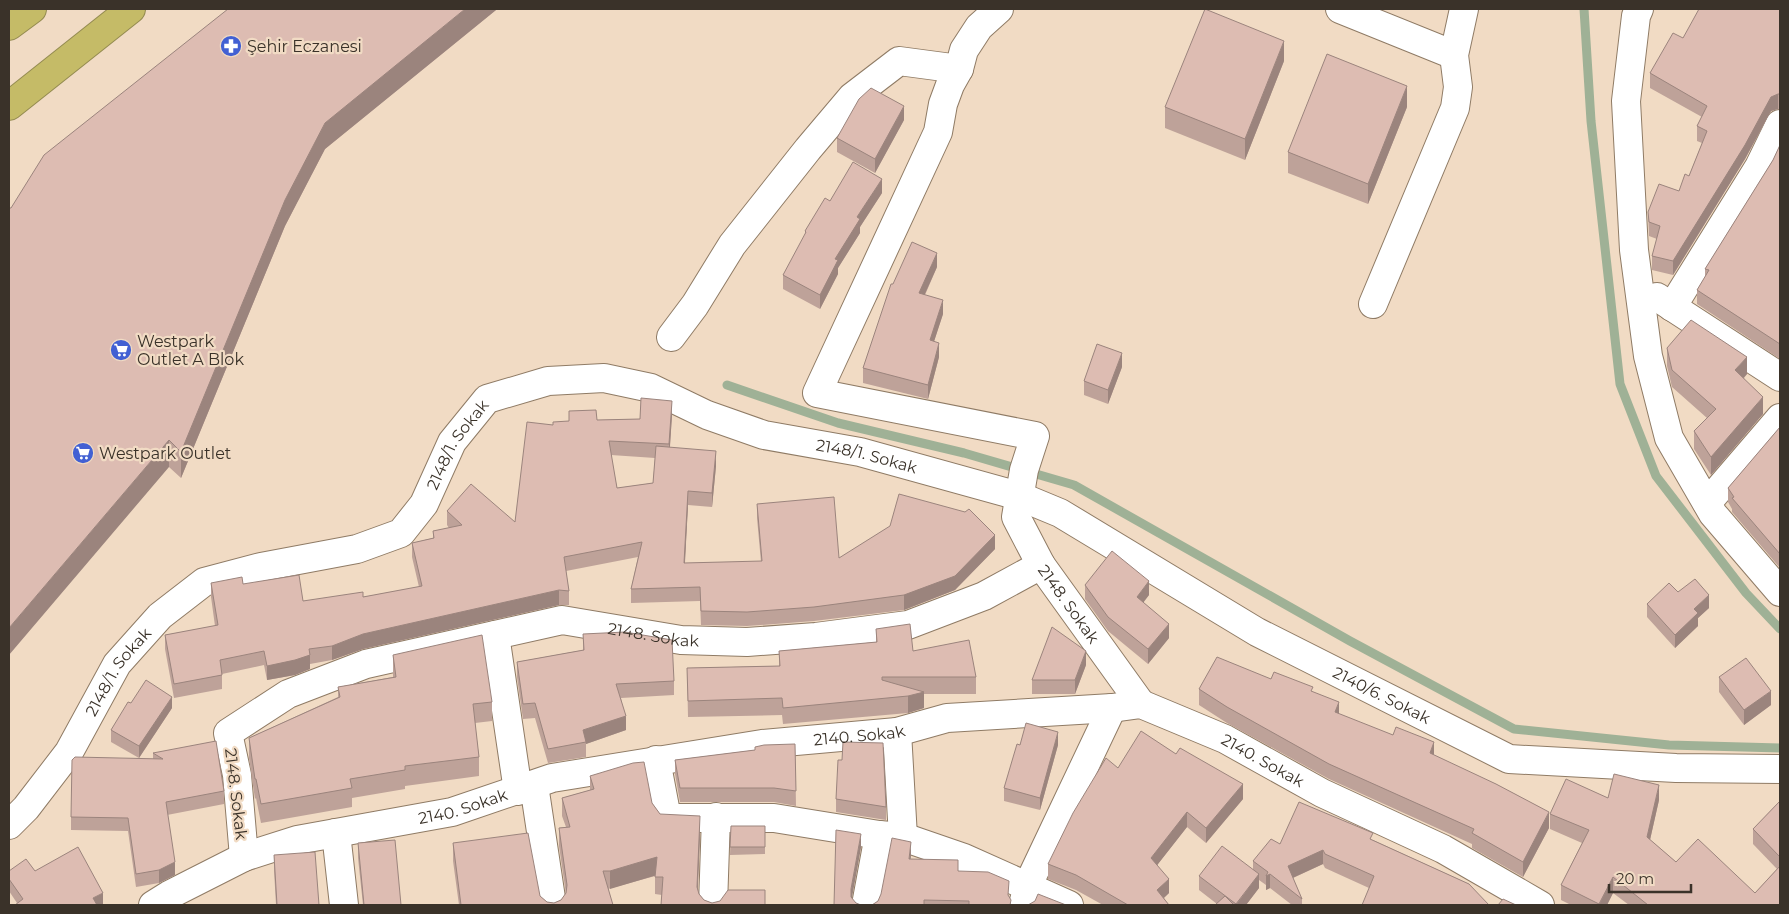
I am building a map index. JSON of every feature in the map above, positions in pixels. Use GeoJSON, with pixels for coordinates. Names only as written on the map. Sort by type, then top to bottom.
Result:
{"type":"FeatureCollection","features":[{"type":"Feature","properties":{"kind":"highway"},"geometry":{"type":"LineString","coordinates":[[9,26],[32,9]]}},
{"type":"Feature","properties":{"kind":"highway"},"geometry":{"type":"LineString","coordinates":[[9,106],[131,9]]}},
{"type":"Feature","properties":{"kind":"street"},"geometry":{"type":"LineString","coordinates":[[998,9],[979,26],[964,50],[959,70],[950,85],[934,140],[817,393],[1035,436],[1024,470],[1016,517],[1041,565]]}},
{"type":"Feature","properties":{"kind":"street"},"geometry":{"type":"LineString","coordinates":[[1340,9],[1454,55]]}},
{"type":"Feature","properties":{"kind":"street"},"geometry":{"type":"LineString","coordinates":[[1373,304],[1455,108],[1458,87],[1454,55],[1464,9]]}},
{"type":"Feature","properties":{"kind":"street"},"geometry":{"type":"LineString","coordinates":[[1639,9],[1636,16],[1626,101],[1634,250],[1648,356],[1669,438],[1713,514],[1780,592]]}},
{"type":"Feature","properties":{"kind":"street"},"geometry":{"type":"LineString","coordinates":[[671,337],[695,305],[732,245],[852,97],[899,61],[959,70]]}},
{"type":"Feature","properties":{"kind":"street"},"geometry":{"type":"LineString","coordinates":[[1672,307],[1759,167],[1780,124]]}},
{"type":"Feature","properties":{"kind":"street"},"geometry":{"type":"LineString","coordinates":[[1638,286],[1780,377]]}},
{"type":"Feature","properties":{"kind":"street","name":"2148/1. Sokak"},"geometry":{"type":"LineString","coordinates":[[9,825],[26,808],[69,752],[117,664],[160,616],[204,582],[261,567],[357,549],[401,533],[424,504],[452,442],[487,399],[548,381],[604,378],[651,388],[706,415],[764,435],[860,452],[1020,496]]}},
{"type":"Feature","properties":{"kind":"street"},"geometry":{"type":"LineString","coordinates":[[1707,503],[1780,418]]}},
{"type":"Feature","properties":{"kind":"street","name":"2140/6. Sokak"},"geometry":{"type":"LineString","coordinates":[[1020,496],[1060,513],[1257,632],[1509,759],[1676,768],[1780,769]]}},
{"type":"Feature","properties":{"kind":"street","name":"2148. Sokak"},"geometry":{"type":"LineString","coordinates":[[244,857],[237,775],[228,733],[288,694],[366,664],[562,620],[681,640],[748,642],[816,637],[908,625],[984,596],[1041,565],[1141,704]]}},
{"type":"Feature","properties":{"kind":"street"},"geometry":{"type":"LineString","coordinates":[[495,635],[552,905]]}},
{"type":"Feature","properties":{"kind":"street","name":"2140. Sokak"},"geometry":{"type":"LineString","coordinates":[[153,905],[244,857],[297,840],[434,813],[452,812],[552,778],[762,744],[898,732],[947,718],[1112,708],[1141,704],[1225,739],[1322,793],[1443,849],[1540,905]]}},
{"type":"Feature","properties":{"kind":"street"},"geometry":{"type":"LineString","coordinates":[[1026,895],[1112,708]]}},
{"type":"Feature","properties":{"kind":"street"},"geometry":{"type":"LineString","coordinates":[[866,905],[891,836],[898,732]]}},
{"type":"Feature","properties":{"kind":"street"},"geometry":{"type":"LineString","coordinates":[[656,760],[667,818],[774,818],[891,836],[964,858],[1026,895],[1069,905]]}},
{"type":"Feature","properties":{"kind":"street"},"geometry":{"type":"LineString","coordinates":[[713,905],[716,817]]}},
{"type":"Feature","properties":{"kind":"street"},"geometry":{"type":"LineString","coordinates":[[336,833],[344,905]]}},
{"type":"Feature","properties":{"kind":"building","name":"Westpark Outlet A Blok"},"geometry":{"type":"Polygon","coordinates":[[[228,9],[465,9],[325,123],[285,200],[181,452],[169,440],[9,628],[9,208],[11,208],[44,155],[228,9]]]}},
{"type":"Feature","properties":{"kind":"building"},"geometry":{"type":"Polygon","coordinates":[[[1205,9],[1284,41],[1245,139],[1165,107],[1205,9]]]}},
{"type":"Feature","properties":{"kind":"building"},"geometry":{"type":"Polygon","coordinates":[[[1699,9],[1780,9],[1780,94],[1771,97],[1745,145],[1673,261],[1652,256],[1660,226],[1649,222],[1648,212],[1659,184],[1679,191],[1685,174],[1689,176],[1707,131],[1697,126],[1707,106],[1650,73],[1673,33],[1683,38],[1699,9]]]}},
{"type":"Feature","properties":{"kind":"building"},"geometry":{"type":"Polygon","coordinates":[[[1327,54],[1407,86],[1368,184],[1288,152],[1327,54]]]}},
{"type":"Feature","properties":{"kind":"building"},"geometry":{"type":"Polygon","coordinates":[[[871,88],[904,106],[875,159],[837,138],[859,99],[871,88]]]}},
{"type":"Feature","properties":{"kind":"building"},"geometry":{"type":"Polygon","coordinates":[[[1780,145],[1780,344],[1697,290],[1709,270],[1705,269],[1773,160],[1780,145]]]}},
{"type":"Feature","properties":{"kind":"building"},"geometry":{"type":"Polygon","coordinates":[[[853,162],[882,179],[857,217],[860,219],[835,259],[838,260],[820,295],[783,275],[805,231],[825,198],[830,201],[853,162]]]}},
{"type":"Feature","properties":{"kind":"building"},"geometry":{"type":"Polygon","coordinates":[[[912,242],[937,253],[919,293],[943,300],[930,340],[939,343],[928,385],[863,368],[891,284],[893,284],[912,242]]]}},
{"type":"Feature","properties":{"kind":"building"},"geometry":{"type":"Polygon","coordinates":[[[1691,320],[1747,357],[1735,370],[1763,397],[1711,457],[1694,431],[1716,409],[1672,370],[1667,348],[1691,320]]]}},
{"type":"Feature","properties":{"kind":"building"},"geometry":{"type":"Polygon","coordinates":[[[1097,344],[1122,353],[1108,390],[1084,381],[1097,344]]]}},
{"type":"Feature","properties":{"kind":"building"},"geometry":{"type":"Polygon","coordinates":[[[641,398],[672,401],[669,444],[609,441],[617,488],[653,483],[656,446],[716,451],[712,493],[688,491],[684,563],[762,561],[757,504],[834,497],[839,558],[890,526],[899,494],[965,512],[969,509],[995,535],[955,576],[904,595],[814,607],[747,612],[701,611],[700,587],[631,589],[642,542],[564,557],[569,591],[559,590],[363,634],[332,646],[309,649],[310,655],[295,660],[267,666],[264,651],[220,660],[222,675],[174,684],[165,635],[218,625],[211,583],[242,577],[243,584],[299,575],[303,601],[363,592],[363,597],[422,586],[412,543],[434,538],[433,531],[462,525],[447,511],[471,484],[515,522],[527,422],[553,425],[553,422],[569,421],[569,411],[596,410],[597,420],[640,419],[641,398]]]}},
{"type":"Feature","properties":{"kind":"building"},"geometry":{"type":"Polygon","coordinates":[[[1780,427],[1780,554],[1732,498],[1734,497],[1728,488],[1780,427]]]}},
{"type":"Feature","properties":{"kind":"building"},"geometry":{"type":"Polygon","coordinates":[[[1112,551],[1149,581],[1137,597],[1169,624],[1148,649],[1108,617],[1085,585],[1112,551]]]}},
{"type":"Feature","properties":{"kind":"building"},"geometry":{"type":"Polygon","coordinates":[[[1695,579],[1709,595],[1694,609],[1698,613],[1675,635],[1647,604],[1669,583],[1678,592],[1695,579]]]}},
{"type":"Feature","properties":{"kind":"building"},"geometry":{"type":"Polygon","coordinates":[[[910,624],[913,651],[969,640],[976,677],[882,677],[882,680],[924,692],[908,696],[783,708],[782,698],[688,701],[687,668],[780,666],[779,651],[877,642],[876,629],[910,624]]]}},
{"type":"Feature","properties":{"kind":"building"},"geometry":{"type":"Polygon","coordinates":[[[1052,627],[1086,651],[1075,680],[1032,680],[1052,627]]]}},
{"type":"Feature","properties":{"kind":"building"},"geometry":{"type":"Polygon","coordinates":[[[625,632],[672,640],[674,681],[616,684],[626,716],[583,730],[586,742],[548,749],[535,703],[523,704],[517,662],[584,650],[583,634],[625,632]]]}},
{"type":"Feature","properties":{"kind":"building"},"geometry":{"type":"Polygon","coordinates":[[[482,635],[492,702],[473,704],[479,757],[405,766],[405,770],[350,779],[352,788],[261,804],[249,738],[340,697],[338,687],[396,677],[393,655],[482,635]]]}},
{"type":"Feature","properties":{"kind":"building"},"geometry":{"type":"Polygon","coordinates":[[[1217,657],[1271,679],[1274,672],[1313,687],[1311,691],[1339,702],[1335,712],[1393,735],[1396,727],[1434,742],[1430,753],[1496,784],[1549,812],[1523,862],[1472,833],[1474,829],[1329,764],[1227,707],[1199,689],[1217,657]]]}},
{"type":"Feature","properties":{"kind":"building"},"geometry":{"type":"Polygon","coordinates":[[[1746,658],[1771,691],[1744,710],[1719,677],[1746,658]]]}},
{"type":"Feature","properties":{"kind":"building"},"geometry":{"type":"Polygon","coordinates":[[[146,680],[172,697],[139,746],[111,730],[128,702],[131,703],[146,680]]]}},
{"type":"Feature","properties":{"kind":"building"},"geometry":{"type":"Polygon","coordinates":[[[1026,723],[1058,732],[1040,798],[1004,788],[1017,744],[1020,745],[1026,723]]]}},
{"type":"Feature","properties":{"kind":"building"},"geometry":{"type":"Polygon","coordinates":[[[1141,731],[1176,754],[1180,748],[1243,784],[1206,828],[1187,812],[1151,858],[1169,879],[1157,890],[1169,905],[1128,905],[1076,875],[1048,864],[1073,813],[1106,758],[1118,768],[1141,731]]]}},
{"type":"Feature","properties":{"kind":"building"},"geometry":{"type":"Polygon","coordinates":[[[216,741],[224,791],[166,802],[175,862],[159,870],[136,874],[128,818],[71,817],[72,760],[75,757],[163,759],[153,753],[216,741]]]}},
{"type":"Feature","properties":{"kind":"building"},"geometry":{"type":"Polygon","coordinates":[[[843,742],[883,743],[886,807],[836,799],[838,760],[842,760],[843,742]]]}},
{"type":"Feature","properties":{"kind":"building"},"geometry":{"type":"Polygon","coordinates":[[[795,744],[796,791],[774,788],[680,788],[675,760],[755,750],[755,747],[764,745],[795,744]]]}},
{"type":"Feature","properties":{"kind":"building"},"geometry":{"type":"Polygon","coordinates":[[[644,762],[652,803],[660,814],[700,816],[697,887],[699,894],[704,900],[712,903],[720,901],[728,890],[765,890],[765,905],[661,905],[663,877],[655,877],[657,857],[610,871],[603,871],[613,905],[461,905],[453,843],[528,833],[540,896],[547,902],[554,903],[561,900],[566,893],[567,885],[559,828],[570,827],[562,798],[594,789],[590,776],[633,763],[644,762]]]}},
{"type":"Feature","properties":{"kind":"building"},"geometry":{"type":"Polygon","coordinates":[[[1614,774],[1659,785],[1647,837],[1676,862],[1698,839],[1755,893],[1780,866],[1780,905],[1648,905],[1613,877],[1599,904],[1561,885],[1589,830],[1550,814],[1566,779],[1608,798],[1614,774]]]}},
{"type":"Feature","properties":{"kind":"building"},"geometry":{"type":"Polygon","coordinates":[[[1780,801],[1780,857],[1753,829],[1780,801]]]}},
{"type":"Feature","properties":{"kind":"building"},"geometry":{"type":"Polygon","coordinates":[[[1299,802],[1373,833],[1370,839],[1469,884],[1489,905],[1362,905],[1374,876],[1325,854],[1323,850],[1288,866],[1302,899],[1270,874],[1266,876],[1268,872],[1253,861],[1271,839],[1280,844],[1299,802]]]}},
{"type":"Feature","properties":{"kind":"building"},"geometry":{"type":"Polygon","coordinates":[[[731,826],[765,826],[765,847],[730,847],[731,826]]]}},
{"type":"Feature","properties":{"kind":"building"},"geometry":{"type":"Polygon","coordinates":[[[836,830],[861,834],[851,897],[856,903],[861,905],[834,905],[836,830]]]}},
{"type":"Feature","properties":{"kind":"building"},"geometry":{"type":"Polygon","coordinates":[[[892,838],[911,842],[909,859],[958,860],[958,871],[988,872],[1009,881],[1008,895],[1011,900],[1010,905],[969,905],[969,901],[924,900],[924,905],[872,905],[878,901],[881,894],[892,838]]]}},
{"type":"Feature","properties":{"kind":"building"},"geometry":{"type":"Polygon","coordinates":[[[395,840],[401,905],[364,905],[358,843],[395,840]]]}},
{"type":"Feature","properties":{"kind":"building"},"geometry":{"type":"Polygon","coordinates":[[[1222,846],[1259,874],[1236,904],[1199,876],[1222,846]]]}},
{"type":"Feature","properties":{"kind":"building"},"geometry":{"type":"Polygon","coordinates":[[[78,847],[103,893],[93,898],[97,905],[15,905],[23,899],[9,879],[9,871],[26,859],[35,871],[78,847]]]}},
{"type":"Feature","properties":{"kind":"building"},"geometry":{"type":"Polygon","coordinates":[[[315,852],[319,905],[277,905],[274,855],[315,852]]]}},
{"type":"Feature","properties":{"kind":"building"},"geometry":{"type":"Polygon","coordinates":[[[1038,894],[1066,905],[1028,905],[1035,901],[1038,894]]]}},
{"type":"Feature","properties":{"kind":"building"},"geometry":{"type":"Polygon","coordinates":[[[1225,896],[1234,905],[1215,905],[1225,896]]]}},
{"type":"Feature","properties":{"kind":"building"},"geometry":{"type":"Polygon","coordinates":[[[1503,899],[1516,905],[1498,905],[1503,899]]]}},
{"type":"Feature","properties":{"kind":"waterway"},"geometry":{"type":"LineString","coordinates":[[1584,9],[1591,121],[1620,384],[1656,476],[1746,593],[1780,629]]}},
{"type":"Feature","properties":{"kind":"waterway"},"geometry":{"type":"LineString","coordinates":[[727,385],[838,423],[964,453],[1074,485],[1350,641],[1514,729],[1669,745],[1780,748]]}},
{"type":"Feature","properties":{"kind":"place","name":"Şehir Eczanesi"},"geometry":{"type":"Point","coordinates":[231,46]}},
{"type":"Feature","properties":{"kind":"place","name":"Westpark Outlet A Blok"},"geometry":{"type":"Point","coordinates":[121,350]}},
{"type":"Feature","properties":{"kind":"place","name":"Westpark Outlet"},"geometry":{"type":"Point","coordinates":[83,453]}}]}
